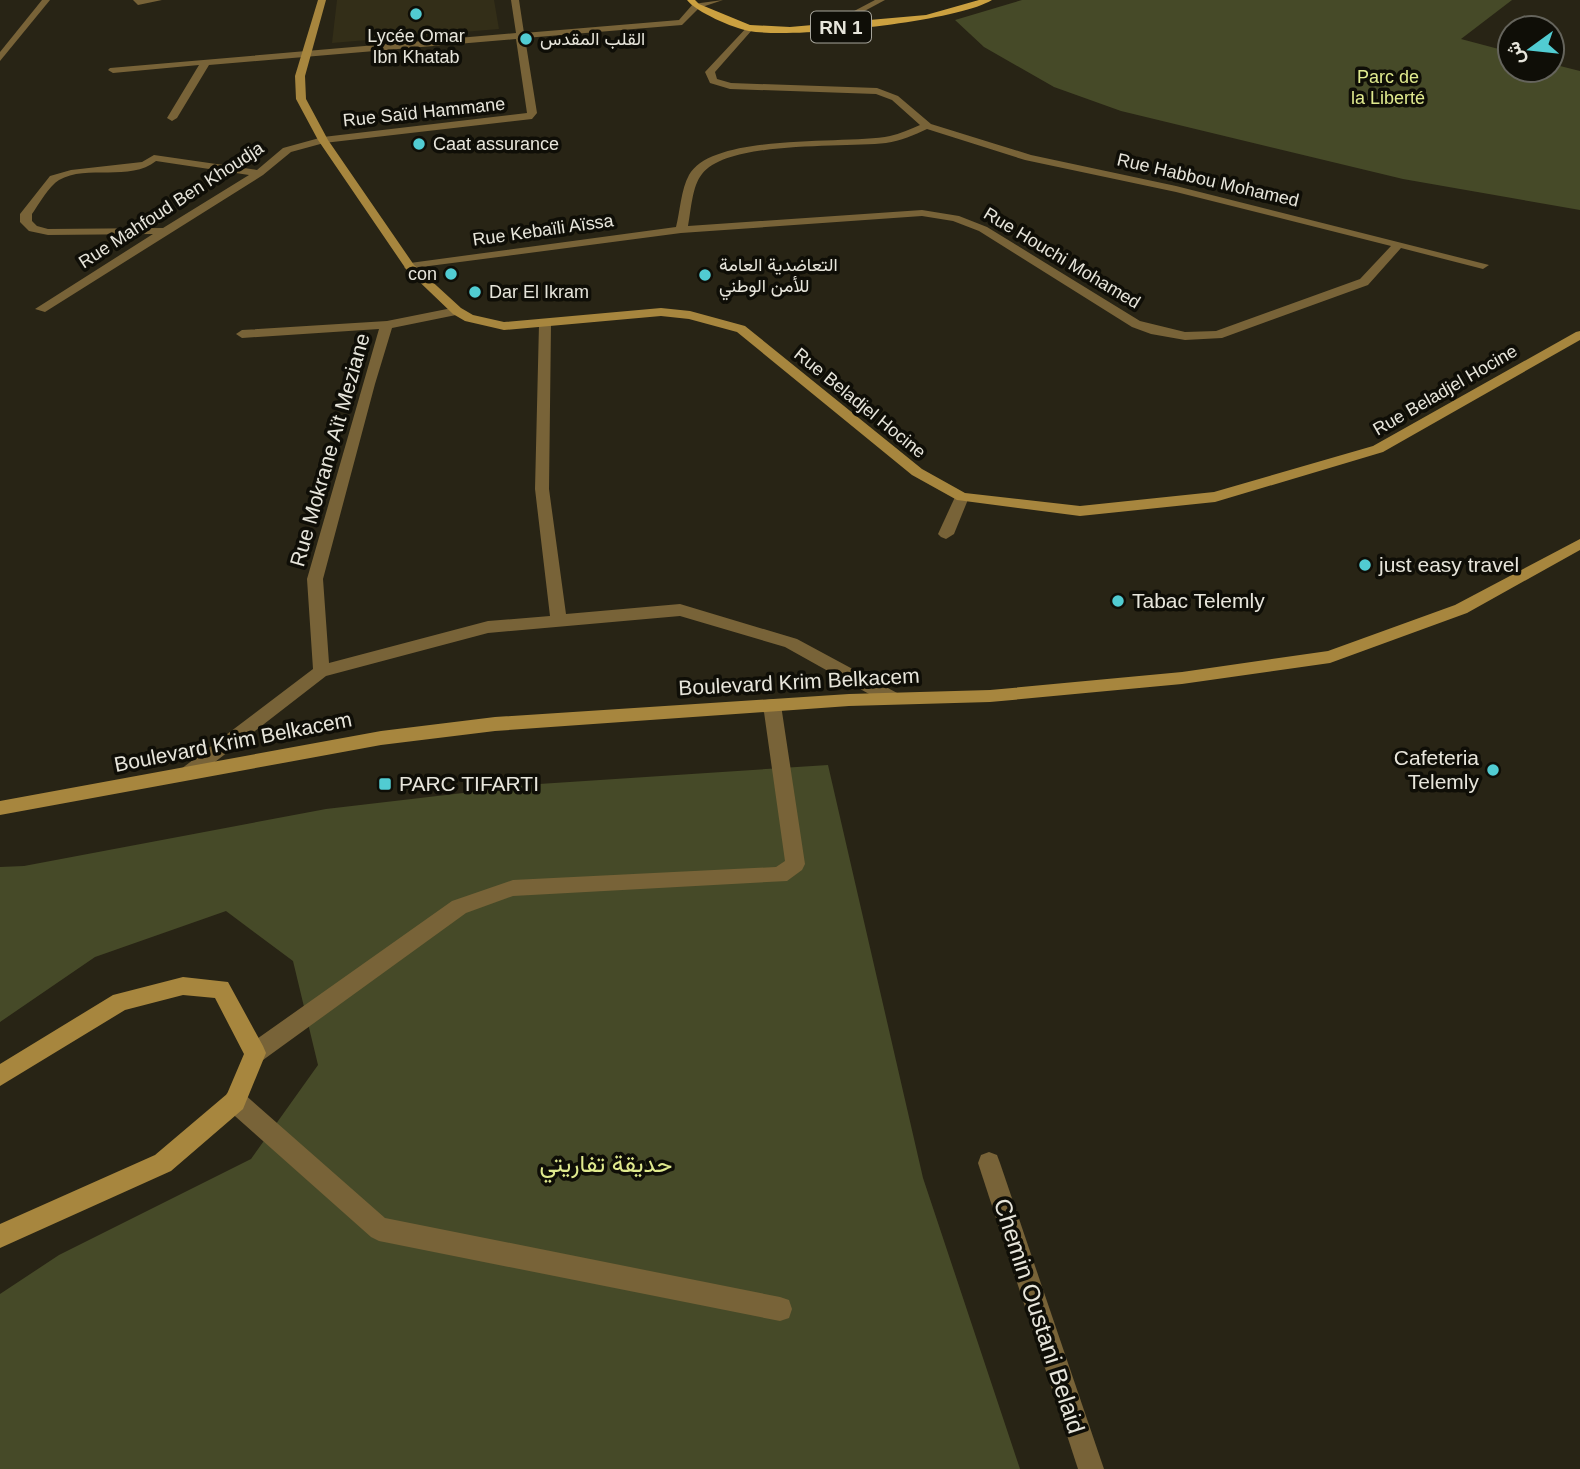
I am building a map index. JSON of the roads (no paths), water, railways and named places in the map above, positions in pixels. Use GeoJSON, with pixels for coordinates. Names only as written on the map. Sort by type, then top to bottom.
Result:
{"type":"FeatureCollection","features":[{"type":"Feature","properties":{"kind":"main road","name":"RN 1"},"geometry":{"type":"LineString","coordinates":[[694,3],[749,27],[790,30],[926,18],[988,0]]}},
{"type":"Feature","properties":{"kind":"street"},"geometry":{"type":"LineString","coordinates":[[0,58],[46,0]]}},
{"type":"Feature","properties":{"kind":"street"},"geometry":{"type":"LineString","coordinates":[[137,1],[158,0]]}},
{"type":"Feature","properties":{"kind":"street","name":"Rue Beladjel Hocine"},"geometry":{"type":"LineString","coordinates":[[322,0],[305,52],[300,76],[301,99],[323,140],[410,267],[457,311],[469,318],[504,326],[545,324],[632,313],[661,313],[690,315],[741,329],[917,472],[961,497],[1080,511],[1215,497],[1378,449],[1580,335]]}},
{"type":"Feature","properties":{"kind":"street"},"geometry":{"type":"LineString","coordinates":[[515,0],[520,36]]}},
{"type":"Feature","properties":{"kind":"street"},"geometry":{"type":"LineString","coordinates":[[113,70],[682,22],[694,3],[719,0]]}},
{"type":"Feature","properties":{"kind":"street"},"geometry":{"type":"LineString","coordinates":[[826,28],[881,0]]}},
{"type":"Feature","properties":{"kind":"street"},"geometry":{"type":"LineString","coordinates":[[681,230],[697,169],[712,158],[750,149],[889,140],[927,126],[895,98],[877,91],[730,86],[713,81],[710,72],[749,27]]}},
{"type":"Feature","properties":{"kind":"street","name":"Rue Saïd Hammane"},"geometry":{"type":"LineString","coordinates":[[323,140],[528,117],[532,113],[520,36]]}},
{"type":"Feature","properties":{"kind":"street"},"geometry":{"type":"LineString","coordinates":[[172,118],[206,62]]}},
{"type":"Feature","properties":{"kind":"street","name":"Rue Habbou Mohamed"},"geometry":{"type":"LineString","coordinates":[[927,126],[1029,158],[1176,189],[1483,265]]}},
{"type":"Feature","properties":{"kind":"street","name":"Rue Mahfoud Ben Khoudja"},"geometry":{"type":"LineString","coordinates":[[41,309],[162,231],[259,173],[287,150],[323,140]]}},
{"type":"Feature","properties":{"kind":"street"},"geometry":{"type":"LineString","coordinates":[[162,231],[48,232],[33,229],[26,222],[26,214],[54,178],[71,173],[145,165],[154,158],[259,173]]}},
{"type":"Feature","properties":{"kind":"street","name":"Rue Houchi Mohamed"},"geometry":{"type":"LineString","coordinates":[[681,230],[905,213],[938,214],[983,229],[1136,324],[1151,330],[1185,336],[1218,335],[1364,282],[1398,245]]}},
{"type":"Feature","properties":{"kind":"street","name":"Rue Kebaïli Aïssa"},"geometry":{"type":"LineString","coordinates":[[410,267],[681,230]]}},
{"type":"Feature","properties":{"kind":"street"},"geometry":{"type":"LineString","coordinates":[[242,334],[387,326],[457,311]]}},
{"type":"Feature","properties":{"kind":"street"},"geometry":{"type":"LineString","coordinates":[[545,324],[542,489],[559,620]]}},
{"type":"Feature","properties":{"kind":"street","name":"Rue Mokrane Aït Meziane"},"geometry":{"type":"LineString","coordinates":[[321,670],[315,579],[368,384],[387,326]]}},
{"type":"Feature","properties":{"kind":"street"},"geometry":{"type":"LineString","coordinates":[[946,534],[961,497]]}},
{"type":"Feature","properties":{"kind":"street","name":"Boulevard Krim Belkacem"},"geometry":{"type":"LineString","coordinates":[[0,808],[381,738],[495,724],[772,705],[1031,692],[1182,678],[1330,657],[1461,609],[1580,544]]}},
{"type":"Feature","properties":{"kind":"street"},"geometry":{"type":"LineString","coordinates":[[187,774],[321,670],[488,627],[680,610],[791,643],[893,699]]}},
{"type":"Feature","properties":{"kind":"street"},"geometry":{"type":"LineString","coordinates":[[0,1236],[163,1163],[235,1101],[255,1053],[460,907],[513,888],[780,876],[795,864],[772,705]]}},
{"type":"Feature","properties":{"kind":"street"},"geometry":{"type":"LineString","coordinates":[[0,1076],[120,1002],[183,986],[221,989],[255,1053]]}},
{"type":"Feature","properties":{"kind":"street"},"geometry":{"type":"LineString","coordinates":[[235,1101],[379,1228],[780,1309]]}},
{"type":"Feature","properties":{"kind":"street","name":"Chemin Oustani Belaid"},"geometry":{"type":"LineString","coordinates":[[989,1163],[1091,1469]]}},
{"type":"Feature","properties":{"kind":"place","name":"Lycée Omar Ibn Khatab"},"geometry":{"type":"Point","coordinates":[416,14]}},
{"type":"Feature","properties":{"kind":"place","name":"القلب المقدس"},"geometry":{"type":"Point","coordinates":[526,39]}},
{"type":"Feature","properties":{"kind":"place","name":"Caat assurance"},"geometry":{"type":"Point","coordinates":[419,144]}},
{"type":"Feature","properties":{"kind":"place","name":"con"},"geometry":{"type":"Point","coordinates":[451,274]}},
{"type":"Feature","properties":{"kind":"place","name":"التعاضدية العامة للأمن الوطني"},"geometry":{"type":"Point","coordinates":[705,275]}},
{"type":"Feature","properties":{"kind":"place","name":"Dar El Ikram"},"geometry":{"type":"Point","coordinates":[475,292]}},
{"type":"Feature","properties":{"kind":"place","name":"just easy travel"},"geometry":{"type":"Point","coordinates":[1365,565]}},
{"type":"Feature","properties":{"kind":"place","name":"Tabac Telemly"},"geometry":{"type":"Point","coordinates":[1118,601]}},
{"type":"Feature","properties":{"kind":"place","name":"Cafeteria Telemly"},"geometry":{"type":"Point","coordinates":[1493,770]}},
{"type":"Feature","properties":{"kind":"place","name":"PARC TIFARTI"},"geometry":{"type":"Point","coordinates":[385,784]}},
{"type":"Feature","properties":{"kind":"park label","name":"Parc de la Liberté"},"geometry":{"type":"Point","coordinates":[1388,87]}},
{"type":"Feature","properties":{"kind":"park label","name":"حديقة تفاريتي"},"geometry":{"type":"Point","coordinates":[606,1164]}}]}
